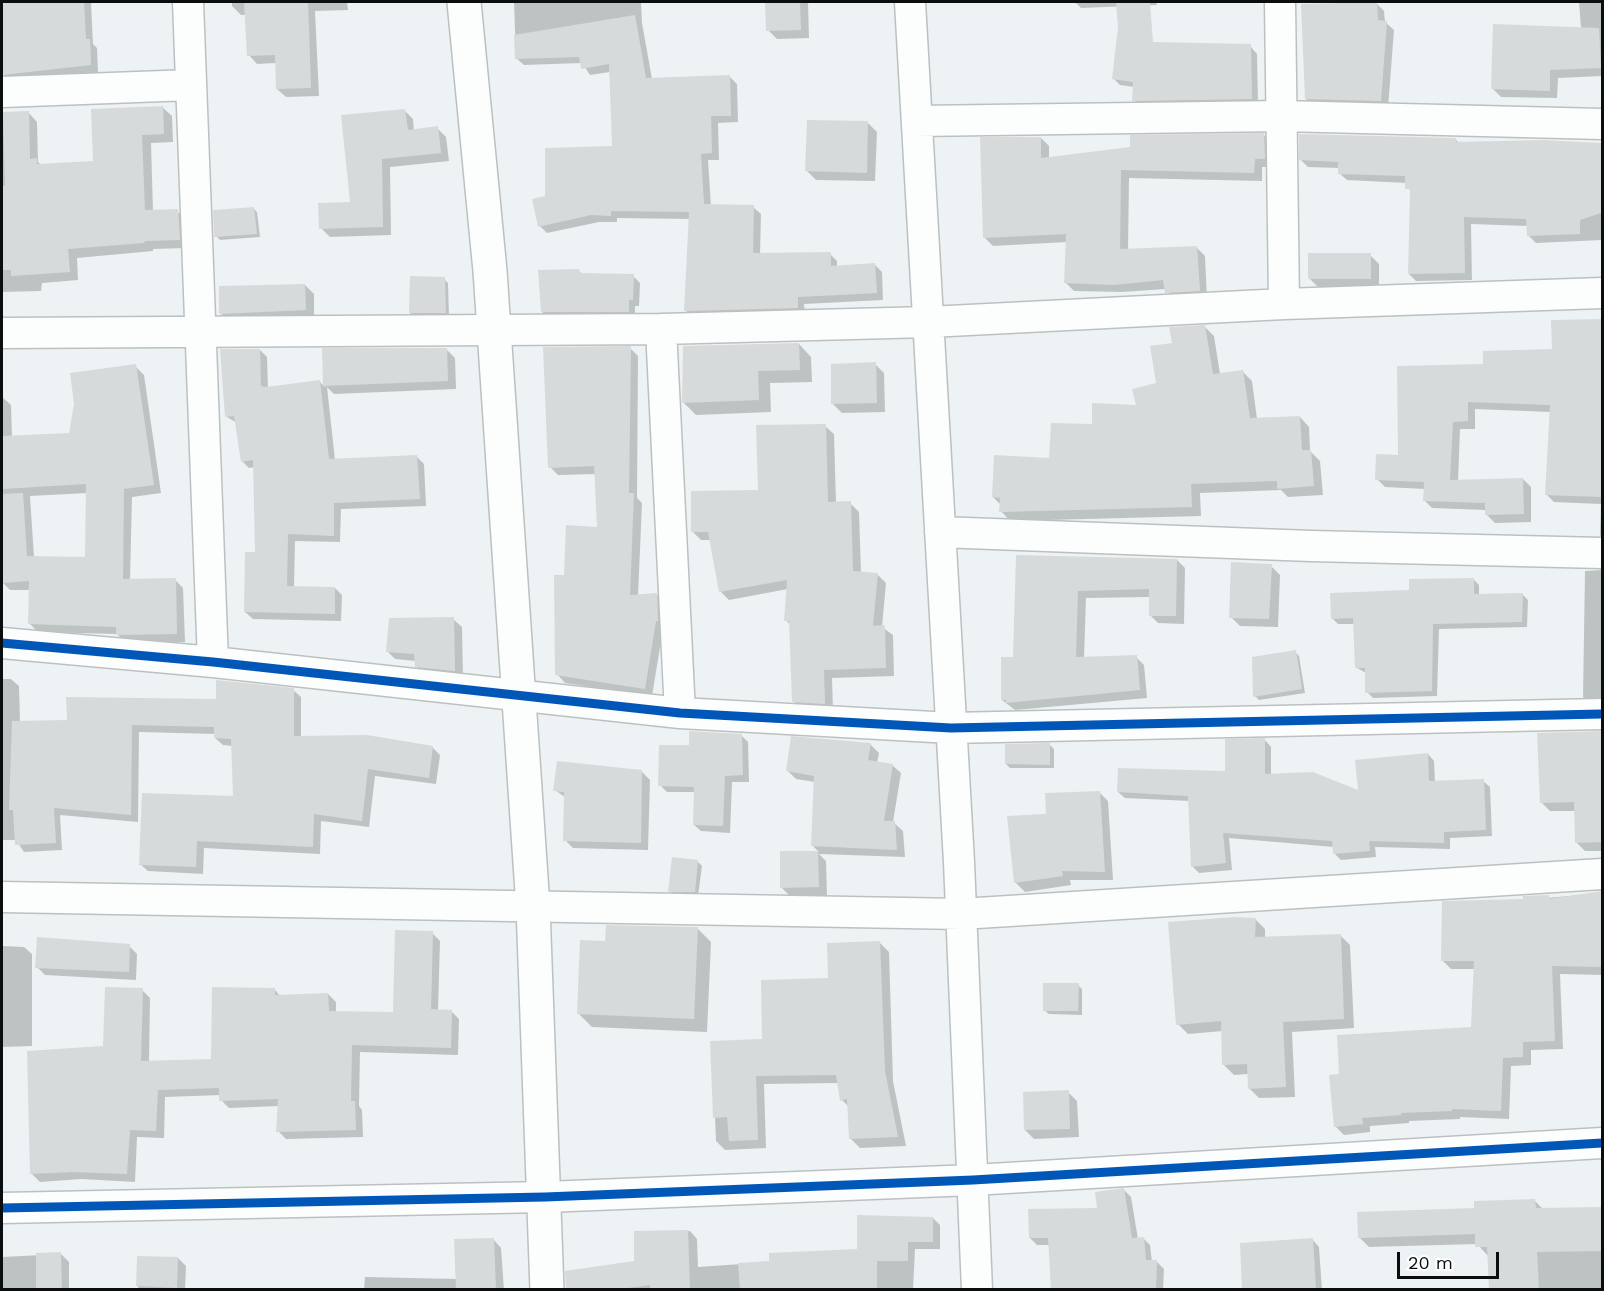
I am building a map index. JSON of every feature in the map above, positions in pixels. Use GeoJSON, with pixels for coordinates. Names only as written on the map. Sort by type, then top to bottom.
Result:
{"type":"FeatureCollection","features":[{"type":"Feature","properties":{"kind":"main road"},"geometry":{"type":"LineString","coordinates":[[465,2],[495,330],[517,696],[533,907],[547,1290]]}},
{"type":"Feature","properties":{"kind":"street"},"geometry":{"type":"LineString","coordinates":[[188,2],[213,662]]}},
{"type":"Feature","properties":{"kind":"street"},"geometry":{"type":"LineString","coordinates":[[910,2],[961,914],[977,1290]]}},
{"type":"Feature","properties":{"kind":"street"},"geometry":{"type":"LineString","coordinates":[[1280,2],[1284,304]]}},
{"type":"Feature","properties":{"kind":"street"},"geometry":{"type":"LineString","coordinates":[[2,92],[191,85]]}},
{"type":"Feature","properties":{"kind":"street"},"geometry":{"type":"LineString","coordinates":[[916,121],[1282,116],[1602,124]]}},
{"type":"Feature","properties":{"kind":"street"},"geometry":{"type":"LineString","coordinates":[[2,333],[661,329],[929,322],[1284,304],[1602,293]]}},
{"type":"Feature","properties":{"kind":"street"},"geometry":{"type":"LineString","coordinates":[[661,329],[680,713]]}},
{"type":"Feature","properties":{"kind":"street"},"geometry":{"type":"LineString","coordinates":[[940,532],[1311,546],[1602,553]]}},
{"type":"Feature","properties":{"kind":"street"},"geometry":{"type":"LineString","coordinates":[[2,643],[213,662],[680,713],[951,728],[1602,714]]}},
{"type":"Feature","properties":{"kind":"street"},"geometry":{"type":"LineString","coordinates":[[2,897],[961,914],[1602,874]]}},
{"type":"Feature","properties":{"kind":"street"},"geometry":{"type":"LineString","coordinates":[[2,1208],[545,1197],[974,1180],[1602,1143]]}},
{"type":"Feature","properties":{"kind":"building"},"geometry":{"type":"Polygon","coordinates":[[[2,2],[84,2],[86,39],[90,39],[91,65],[2,75],[2,2]]]}},
{"type":"Feature","properties":{"kind":"building"},"geometry":{"type":"Polygon","coordinates":[[[244,2],[308,2],[311,88],[276,89],[275,55],[247,56],[244,2]]]}},
{"type":"Feature","properties":{"kind":"building"},"geometry":{"type":"Polygon","coordinates":[[[765,2],[800,2],[801,30],[766,31],[765,2]]]}},
{"type":"Feature","properties":{"kind":"building"},"geometry":{"type":"Polygon","coordinates":[[[1116,2],[1150,2],[1153,42],[1251,44],[1252,99],[1132,101],[1133,82],[1112,79],[1118,27],[1116,2]]]}},
{"type":"Feature","properties":{"kind":"building"},"geometry":{"type":"Polygon","coordinates":[[[1377,2],[1378,20],[1387,21],[1381,101],[1305,99],[1301,4],[1377,2]]]}},
{"type":"Feature","properties":{"kind":"building"},"geometry":{"type":"Polygon","coordinates":[[[635,15],[646,78],[730,75],[731,116],[711,116],[712,153],[701,154],[704,204],[754,205],[753,253],[831,252],[831,266],[875,263],[877,293],[798,297],[798,308],[684,311],[689,212],[611,211],[611,216],[591,215],[538,227],[532,199],[545,196],[545,148],[612,146],[609,64],[581,69],[579,57],[515,59],[514,35],[635,15]]]}},
{"type":"Feature","properties":{"kind":"building"},"geometry":{"type":"Polygon","coordinates":[[[1493,24],[1599,28],[1601,68],[1550,70],[1550,91],[1491,89],[1493,24]]]}},
{"type":"Feature","properties":{"kind":"building"},"geometry":{"type":"Polygon","coordinates":[[[163,106],[164,134],[142,135],[145,210],[178,209],[180,240],[145,241],[144,243],[68,249],[70,272],[11,276],[11,270],[2,270],[2,186],[5,186],[3,112],[29,111],[30,159],[37,158],[37,164],[93,161],[91,109],[163,106]]]}},
{"type":"Feature","properties":{"kind":"building"},"geometry":{"type":"Polygon","coordinates":[[[405,109],[408,130],[438,126],[441,153],[382,159],[383,227],[319,229],[318,203],[350,202],[341,115],[405,109]]]}},
{"type":"Feature","properties":{"kind":"building"},"geometry":{"type":"Polygon","coordinates":[[[807,120],[868,121],[867,173],[805,171],[807,120]]]}},
{"type":"Feature","properties":{"kind":"building"},"geometry":{"type":"Polygon","coordinates":[[[1264,133],[1265,159],[1255,159],[1254,173],[1121,170],[1120,249],[1197,246],[1200,291],[1165,293],[1163,280],[1113,285],[1064,283],[1066,234],[983,238],[980,137],[1041,137],[1041,158],[1130,147],[1130,135],[1264,133]]]}},
{"type":"Feature","properties":{"kind":"building"},"geometry":{"type":"Polygon","coordinates":[[[1299,134],[1456,138],[1456,142],[1543,140],[1602,143],[1601,213],[1580,220],[1580,234],[1527,236],[1526,219],[1464,217],[1465,273],[1408,274],[1410,189],[1405,189],[1405,176],[1338,174],[1338,162],[1299,160],[1299,134]]]}},
{"type":"Feature","properties":{"kind":"building"},"geometry":{"type":"Polygon","coordinates":[[[254,207],[257,234],[214,237],[213,210],[254,207]]]}},
{"type":"Feature","properties":{"kind":"building"},"geometry":{"type":"Polygon","coordinates":[[[1308,253],[1371,253],[1371,279],[1308,279],[1308,253]]]}},
{"type":"Feature","properties":{"kind":"building"},"geometry":{"type":"Polygon","coordinates":[[[579,269],[580,273],[634,274],[633,300],[629,300],[629,312],[541,312],[538,270],[579,269]]]}},
{"type":"Feature","properties":{"kind":"building"},"geometry":{"type":"Polygon","coordinates":[[[410,276],[445,277],[446,313],[409,313],[410,276]]]}},
{"type":"Feature","properties":{"kind":"building"},"geometry":{"type":"Polygon","coordinates":[[[305,284],[306,310],[219,314],[219,286],[305,284]]]}},
{"type":"Feature","properties":{"kind":"building"},"geometry":{"type":"Polygon","coordinates":[[[1602,319],[1602,497],[1545,495],[1550,405],[1468,402],[1468,421],[1453,422],[1450,480],[1523,478],[1524,514],[1485,515],[1485,503],[1423,501],[1424,482],[1375,480],[1376,454],[1398,455],[1397,366],[1483,364],[1483,351],[1552,349],[1551,320],[1602,319]]]}},
{"type":"Feature","properties":{"kind":"building"},"geometry":{"type":"Polygon","coordinates":[[[1205,325],[1213,374],[1243,370],[1250,418],[1300,416],[1302,450],[1311,450],[1314,486],[1277,489],[1277,481],[1191,484],[1192,507],[999,512],[1000,498],[992,497],[994,455],[1049,458],[1051,423],[1092,424],[1092,403],[1136,405],[1132,389],[1156,383],[1150,346],[1172,343],[1169,327],[1205,325]]]}},
{"type":"Feature","properties":{"kind":"building"},"geometry":{"type":"Polygon","coordinates":[[[799,343],[800,370],[758,371],[759,400],[682,403],[683,346],[799,343]]]}},
{"type":"Feature","properties":{"kind":"building"},"geometry":{"type":"Polygon","coordinates":[[[631,346],[629,493],[634,493],[630,595],[657,593],[658,621],[656,621],[645,689],[555,675],[554,575],[564,575],[566,525],[597,527],[594,466],[548,468],[543,347],[631,346]]]}},
{"type":"Feature","properties":{"kind":"building"},"geometry":{"type":"Polygon","coordinates":[[[322,348],[447,348],[448,381],[323,386],[322,348]]]}},
{"type":"Feature","properties":{"kind":"building"},"geometry":{"type":"Polygon","coordinates":[[[220,349],[260,349],[261,386],[320,380],[329,459],[417,455],[420,499],[334,503],[334,536],[288,534],[287,586],[335,587],[335,614],[244,612],[245,552],[255,552],[253,460],[241,462],[234,416],[225,417],[220,349]]]}},
{"type":"Feature","properties":{"kind":"building"},"geometry":{"type":"Polygon","coordinates":[[[876,362],[877,403],[831,404],[831,364],[876,362]]]}},
{"type":"Feature","properties":{"kind":"building"},"geometry":{"type":"Polygon","coordinates":[[[136,364],[154,485],[124,489],[123,579],[176,578],[177,634],[116,635],[116,627],[28,624],[29,581],[2,583],[2,494],[23,493],[27,556],[85,557],[86,484],[2,489],[2,436],[69,433],[74,404],[70,373],[136,364]]]}},
{"type":"Feature","properties":{"kind":"building"},"geometry":{"type":"Polygon","coordinates":[[[826,424],[828,502],[851,501],[853,571],[878,573],[873,626],[885,625],[886,668],[824,670],[825,704],[792,702],[789,621],[784,621],[787,580],[719,592],[708,532],[691,532],[691,491],[758,490],[756,425],[826,424]]]}},
{"type":"Feature","properties":{"kind":"building"},"geometry":{"type":"Polygon","coordinates":[[[1016,555],[1177,559],[1176,616],[1149,616],[1149,589],[1078,591],[1076,657],[1137,655],[1140,690],[1006,703],[1006,700],[1001,700],[1001,657],[1013,657],[1016,555]]]}},
{"type":"Feature","properties":{"kind":"building"},"geometry":{"type":"Polygon","coordinates":[[[1231,562],[1272,564],[1269,619],[1229,618],[1231,562]]]}},
{"type":"Feature","properties":{"kind":"building"},"geometry":{"type":"Polygon","coordinates":[[[1474,578],[1474,594],[1523,593],[1522,622],[1433,624],[1432,691],[1365,693],[1365,668],[1355,668],[1353,618],[1331,619],[1330,593],[1409,590],[1409,579],[1474,578]]]}},
{"type":"Feature","properties":{"kind":"building"},"geometry":{"type":"Polygon","coordinates":[[[454,617],[455,671],[415,667],[414,654],[386,652],[389,618],[454,617]]]}},
{"type":"Feature","properties":{"kind":"building"},"geometry":{"type":"Polygon","coordinates":[[[1296,650],[1302,689],[1253,697],[1252,657],[1296,650]]]}},
{"type":"Feature","properties":{"kind":"building"},"geometry":{"type":"Polygon","coordinates":[[[216,680],[294,688],[294,736],[367,735],[433,746],[429,778],[368,769],[362,821],[314,814],[313,847],[197,841],[196,867],[139,865],[142,793],[233,796],[231,739],[214,738],[214,727],[132,725],[131,815],[54,808],[56,843],[15,845],[13,810],[9,810],[12,721],[67,720],[66,697],[216,699],[216,680]]]}},
{"type":"Feature","properties":{"kind":"building"},"geometry":{"type":"Polygon","coordinates":[[[689,731],[742,734],[743,775],[725,776],[723,826],[693,825],[694,787],[658,786],[659,745],[689,745],[689,731]]]}},
{"type":"Feature","properties":{"kind":"building"},"geometry":{"type":"Polygon","coordinates":[[[1602,731],[1602,842],[1575,843],[1574,802],[1540,803],[1537,733],[1602,731]]]}},
{"type":"Feature","properties":{"kind":"building"},"geometry":{"type":"Polygon","coordinates":[[[791,736],[871,743],[868,760],[893,764],[884,821],[895,821],[897,850],[811,846],[814,776],[786,771],[791,736]]]}},
{"type":"Feature","properties":{"kind":"building"},"geometry":{"type":"Polygon","coordinates":[[[1265,738],[1265,774],[1313,772],[1358,790],[1355,760],[1428,753],[1429,781],[1484,779],[1486,830],[1444,832],[1444,843],[1369,841],[1370,851],[1333,854],[1332,841],[1223,833],[1226,863],[1191,867],[1188,796],[1117,792],[1118,768],[1225,771],[1225,739],[1265,738]]]}},
{"type":"Feature","properties":{"kind":"building"},"geometry":{"type":"Polygon","coordinates":[[[1050,743],[1050,765],[1005,764],[1005,744],[1050,743]]]}},
{"type":"Feature","properties":{"kind":"building"},"geometry":{"type":"Polygon","coordinates":[[[557,761],[642,770],[641,843],[563,841],[564,792],[553,791],[557,761]]]}},
{"type":"Feature","properties":{"kind":"building"},"geometry":{"type":"Polygon","coordinates":[[[1100,791],[1105,872],[1062,871],[1063,876],[1014,883],[1007,816],[1046,814],[1045,793],[1100,791]]]}},
{"type":"Feature","properties":{"kind":"building"},"geometry":{"type":"Polygon","coordinates":[[[780,851],[818,851],[819,887],[780,888],[780,851]]]}},
{"type":"Feature","properties":{"kind":"building"},"geometry":{"type":"Polygon","coordinates":[[[672,857],[698,860],[695,892],[668,892],[672,857]]]}},
{"type":"Feature","properties":{"kind":"building"},"geometry":{"type":"Polygon","coordinates":[[[1602,891],[1602,967],[1552,966],[1555,1041],[1523,1042],[1523,1057],[1503,1058],[1501,1111],[1452,1109],[1452,1111],[1401,1113],[1401,1115],[1362,1118],[1363,1124],[1334,1127],[1329,1075],[1339,1074],[1337,1035],[1471,1027],[1474,961],[1441,961],[1442,901],[1523,899],[1523,896],[1549,895],[1549,899],[1602,891]]]}},
{"type":"Feature","properties":{"kind":"building"},"geometry":{"type":"Polygon","coordinates":[[[1235,917],[1256,918],[1255,937],[1341,934],[1344,1019],[1283,1022],[1286,1087],[1248,1089],[1247,1064],[1222,1065],[1221,1021],[1176,1025],[1168,922],[1235,917]]]}},
{"type":"Feature","properties":{"kind":"building"},"geometry":{"type":"Polygon","coordinates":[[[606,925],[698,927],[694,1019],[577,1014],[580,940],[605,941],[606,925]]]}},
{"type":"Feature","properties":{"kind":"building"},"geometry":{"type":"Polygon","coordinates":[[[395,930],[433,931],[431,1009],[452,1010],[451,1048],[352,1045],[351,1101],[355,1101],[356,1130],[276,1132],[278,1099],[219,1101],[219,1088],[158,1090],[156,1131],[130,1130],[127,1174],[72,1172],[30,1174],[27,1051],[103,1046],[105,987],[143,988],[141,1061],[211,1059],[212,987],[275,988],[275,995],[328,993],[329,1011],[393,1012],[395,930]]]}},
{"type":"Feature","properties":{"kind":"building"},"geometry":{"type":"Polygon","coordinates":[[[37,937],[130,944],[129,972],[35,968],[37,937]]]}},
{"type":"Feature","properties":{"kind":"building"},"geometry":{"type":"Polygon","coordinates":[[[880,941],[885,1071],[898,1137],[849,1139],[847,1099],[840,1101],[836,1075],[756,1076],[758,1140],[729,1141],[727,1117],[713,1118],[710,1041],[762,1039],[761,980],[828,978],[827,943],[880,941]]]}},
{"type":"Feature","properties":{"kind":"building"},"geometry":{"type":"Polygon","coordinates":[[[1043,983],[1079,983],[1078,1011],[1043,1011],[1043,983]]]}},
{"type":"Feature","properties":{"kind":"building"},"geometry":{"type":"Polygon","coordinates":[[[1069,1090],[1070,1129],[1024,1130],[1023,1092],[1069,1090]]]}},
{"type":"Feature","properties":{"kind":"building"},"geometry":{"type":"Polygon","coordinates":[[[1124,1188],[1132,1238],[1144,1237],[1146,1260],[1157,1260],[1156,1290],[1051,1290],[1048,1238],[1029,1238],[1028,1209],[1097,1208],[1095,1192],[1124,1188]]]}},
{"type":"Feature","properties":{"kind":"building"},"geometry":{"type":"Polygon","coordinates":[[[1535,1199],[1536,1208],[1602,1207],[1602,1251],[1537,1252],[1539,1290],[1489,1290],[1487,1247],[1475,1247],[1475,1234],[1358,1238],[1357,1212],[1474,1208],[1474,1201],[1535,1199]]]}},
{"type":"Feature","properties":{"kind":"building"},"geometry":{"type":"Polygon","coordinates":[[[857,1215],[933,1217],[933,1242],[908,1242],[908,1261],[877,1261],[877,1290],[740,1290],[738,1263],[769,1261],[769,1253],[857,1249],[857,1215]]]}},
{"type":"Feature","properties":{"kind":"building"},"geometry":{"type":"Polygon","coordinates":[[[688,1230],[690,1290],[650,1290],[650,1285],[613,1290],[566,1290],[565,1271],[634,1261],[634,1231],[688,1230]]]}},
{"type":"Feature","properties":{"kind":"building"},"geometry":{"type":"Polygon","coordinates":[[[494,1238],[496,1290],[456,1290],[454,1239],[494,1238]]]}},
{"type":"Feature","properties":{"kind":"building"},"geometry":{"type":"Polygon","coordinates":[[[1313,1238],[1316,1290],[1242,1290],[1240,1243],[1313,1238]]]}},
{"type":"Feature","properties":{"kind":"building"},"geometry":{"type":"Polygon","coordinates":[[[61,1252],[62,1290],[36,1290],[36,1253],[61,1252]]]}},
{"type":"Feature","properties":{"kind":"building"},"geometry":{"type":"Polygon","coordinates":[[[137,1256],[178,1257],[177,1288],[136,1286],[137,1256]]]}},
{"type":"Feature","properties":{"kind":"cycle path"},"geometry":{"type":"LineString","coordinates":[[2,643],[213,662],[680,713],[951,728],[1602,714]]}},
{"type":"Feature","properties":{"kind":"cycle path"},"geometry":{"type":"LineString","coordinates":[[2,1208],[545,1197],[973,1180],[1602,1143]]}}]}
